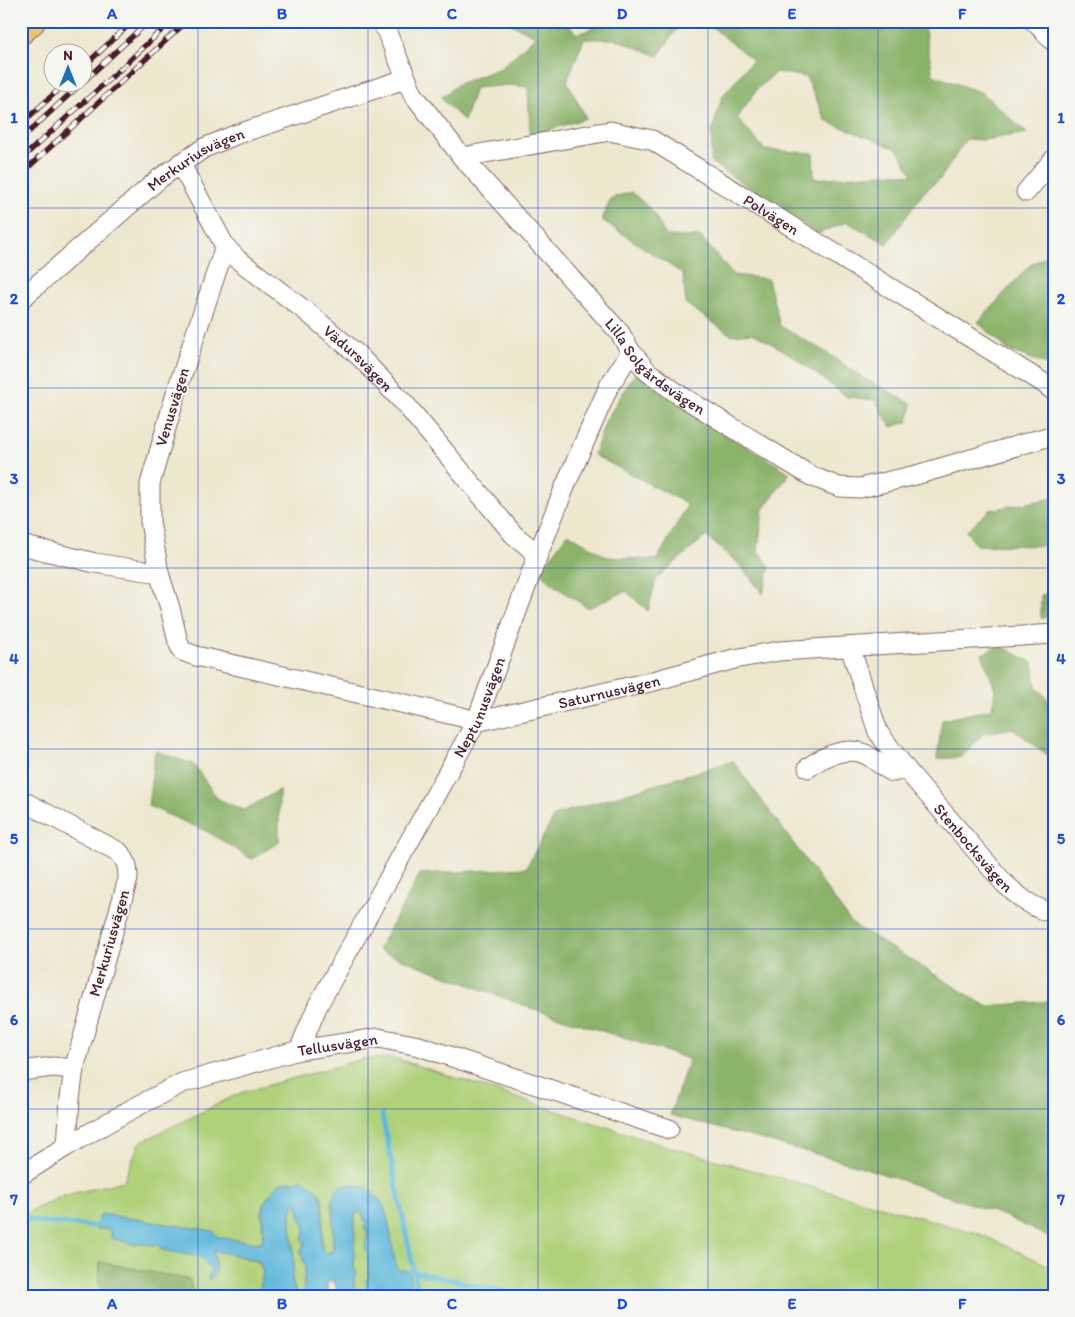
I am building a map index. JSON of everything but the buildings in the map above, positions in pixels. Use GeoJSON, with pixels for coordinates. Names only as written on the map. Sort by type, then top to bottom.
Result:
{"type":"FeatureCollection","features":[{"type":"Feature","properties":{"kind":"main road"},"geometry":{"type":"LineString","coordinates":[[21,32],[33,21]]}},
{"type":"Feature","properties":{"kind":"street","name":"Lilla Solgårdsvägen"},"geometry":{"type":"LineString","coordinates":[[382,21],[413,94],[462,157],[620,333],[630,352],[648,372],[678,394],[811,476],[839,488],[860,488],[916,475],[1054,435]]}},
{"type":"Feature","properties":{"kind":"street"},"geometry":{"type":"LineString","coordinates":[[1034,21],[1054,42]]}},
{"type":"Feature","properties":{"kind":"street","name":"Merkuriusvägen"},"geometry":{"type":"LineString","coordinates":[[21,299],[160,178],[204,148],[235,135],[406,79]]}},
{"type":"Feature","properties":{"kind":"street","name":"Polvägen"},"geometry":{"type":"LineString","coordinates":[[462,157],[610,131],[652,140],[900,293],[1054,391]]}},
{"type":"Feature","properties":{"kind":"street"},"geometry":{"type":"LineString","coordinates":[[1026,192],[1054,158]]}},
{"type":"Feature","properties":{"kind":"street","name":"Vädursvägen"},"geometry":{"type":"LineString","coordinates":[[180,163],[225,246],[238,259],[307,312],[358,355],[406,405],[514,535],[529,547],[537,558]]}},
{"type":"Feature","properties":{"kind":"street","name":"Venusvägen"},"geometry":{"type":"LineString","coordinates":[[178,642],[159,573],[150,520],[150,484],[176,390],[225,246]]}},
{"type":"Feature","properties":{"kind":"street","name":"Neptunusvägen"},"geometry":{"type":"LineString","coordinates":[[299,1050],[318,1005],[476,722],[566,484],[609,386],[630,352]]}},
{"type":"Feature","properties":{"kind":"street"},"geometry":{"type":"LineString","coordinates":[[21,544],[95,563],[159,573]]}},
{"type":"Feature","properties":{"kind":"street","name":"Saturnusvägen"},"geometry":{"type":"LineString","coordinates":[[178,642],[182,651],[196,656],[462,717],[476,722],[640,684],[734,659],[779,651],[1054,634]]}},
{"type":"Feature","properties":{"kind":"street","name":"Stenbocksvägen"},"geometry":{"type":"LineString","coordinates":[[850,646],[878,732],[905,768],[1004,883],[1022,900],[1045,911],[1054,913]]}},
{"type":"Feature","properties":{"kind":"street"},"geometry":{"type":"LineString","coordinates":[[808,768],[831,755],[844,752],[858,752],[870,756],[881,766],[893,772],[905,768]]}},
{"type":"Feature","properties":{"kind":"street","name":"Merkuriusvägen"},"geometry":{"type":"LineString","coordinates":[[21,800],[119,852],[126,860],[128,869],[128,879],[74,1069],[67,1146]]}},
{"type":"Feature","properties":{"kind":"street","name":"Tellusvägen"},"geometry":{"type":"LineString","coordinates":[[21,1175],[130,1110],[182,1083],[299,1050],[373,1039],[400,1042],[669,1129]]}},
{"type":"Feature","properties":{"kind":"street"},"geometry":{"type":"LineString","coordinates":[[21,1071],[53,1068],[74,1069]]}},
{"type":"Feature","properties":{"kind":"green space"},"geometry":{"type":"Polygon","coordinates":[[[505,21],[564,21],[578,34],[609,21],[923,21],[933,75],[982,93],[1027,133],[983,140],[966,139],[941,178],[923,193],[887,244],[847,222],[817,234],[711,162],[712,131],[722,97],[753,60],[712,27],[679,26],[658,56],[615,39],[584,39],[567,81],[586,118],[530,136],[528,87],[509,85],[475,88],[464,121],[441,98],[458,84],[501,68],[536,36],[505,21]],[[776,72],[757,89],[737,118],[765,150],[813,153],[814,179],[892,173],[913,175],[897,149],[826,121],[806,77],[776,72]]]}},
{"type":"Feature","properties":{"kind":"green space"},"geometry":{"type":"Polygon","coordinates":[[[632,192],[653,212],[666,236],[701,237],[733,275],[768,279],[780,326],[824,351],[865,379],[912,404],[908,422],[891,427],[875,400],[847,397],[790,354],[753,333],[731,335],[686,304],[683,274],[602,220],[611,198],[632,192]]]}},
{"type":"Feature","properties":{"kind":"green space"},"geometry":{"type":"Polygon","coordinates":[[[1054,252],[1054,367],[1008,350],[978,322],[1030,265],[1054,252]]]}},
{"type":"Feature","properties":{"kind":"green space"},"geometry":{"type":"Polygon","coordinates":[[[638,369],[678,403],[790,473],[763,509],[758,551],[770,567],[763,594],[739,564],[706,536],[656,579],[648,611],[626,591],[588,608],[555,586],[540,572],[568,533],[607,557],[657,560],[688,504],[594,455],[606,420],[638,369]]]}},
{"type":"Feature","properties":{"kind":"green space"},"geometry":{"type":"Polygon","coordinates":[[[1054,498],[1054,546],[976,545],[966,531],[990,510],[1054,498]]]}},
{"type":"Feature","properties":{"kind":"green space"},"geometry":{"type":"Polygon","coordinates":[[[1054,593],[1054,617],[1041,618],[1041,595],[1054,593]]]}},
{"type":"Feature","properties":{"kind":"green space"},"geometry":{"type":"Polygon","coordinates":[[[999,645],[1033,663],[1036,687],[1051,703],[1054,715],[1054,760],[1012,728],[983,734],[961,757],[937,759],[942,720],[992,709],[995,689],[982,654],[999,645]]]}},
{"type":"Feature","properties":{"kind":"green space"},"geometry":{"type":"Polygon","coordinates":[[[155,751],[193,764],[218,799],[244,810],[279,790],[279,842],[252,859],[208,832],[148,806],[155,751]]]}},
{"type":"Feature","properties":{"kind":"green space"},"geometry":{"type":"Polygon","coordinates":[[[733,761],[852,924],[986,1006],[1054,1001],[1054,1240],[1005,1216],[860,1166],[670,1115],[689,1059],[528,1007],[378,950],[420,874],[526,868],[555,815],[733,761]]]}},
{"type":"Feature","properties":{"kind":"green space"},"geometry":{"type":"Polygon","coordinates":[[[394,1058],[659,1144],[980,1234],[1054,1268],[1054,1296],[398,1296],[399,1285],[410,1271],[397,1269],[390,1231],[367,1188],[349,1184],[333,1196],[331,1206],[333,1210],[333,1252],[325,1253],[322,1250],[323,1205],[320,1193],[308,1185],[291,1181],[276,1188],[264,1203],[262,1216],[263,1241],[246,1242],[233,1240],[197,1230],[112,1216],[96,1229],[106,1229],[133,1244],[158,1245],[201,1257],[213,1271],[210,1280],[216,1264],[213,1255],[214,1251],[259,1262],[263,1272],[259,1296],[193,1296],[190,1280],[100,1262],[99,1296],[21,1296],[21,1216],[62,1196],[124,1181],[139,1143],[240,1093],[363,1059],[394,1058]]]}},
{"type":"Feature","properties":{"kind":"green space"},"geometry":{"type":"Polygon","coordinates":[[[297,1202],[305,1234],[301,1251],[305,1268],[303,1296],[297,1296],[292,1281],[294,1260],[291,1210],[297,1202]]]}},
{"type":"Feature","properties":{"kind":"green space"},"geometry":{"type":"Polygon","coordinates":[[[361,1211],[365,1221],[368,1222],[366,1231],[369,1276],[366,1281],[371,1296],[356,1296],[354,1283],[355,1214],[361,1211]]]}},
{"type":"Feature","properties":{"kind":"green space"},"geometry":{"type":"Polygon","coordinates":[[[100,1262],[190,1280],[193,1296],[99,1296],[100,1262]]]}},
{"type":"Feature","properties":{"kind":"water"},"geometry":{"type":"Polygon","coordinates":[[[302,1179],[315,1188],[321,1196],[323,1211],[322,1250],[325,1253],[333,1251],[332,1199],[338,1188],[345,1185],[369,1189],[384,1208],[389,1224],[397,1269],[410,1271],[411,1286],[399,1286],[398,1296],[371,1296],[367,1291],[366,1281],[369,1276],[367,1251],[365,1248],[366,1237],[369,1235],[364,1227],[368,1222],[365,1221],[361,1211],[355,1215],[354,1268],[357,1272],[354,1284],[356,1296],[339,1296],[334,1281],[329,1281],[327,1296],[303,1296],[305,1268],[301,1251],[305,1244],[302,1238],[305,1230],[297,1203],[291,1210],[291,1224],[294,1260],[292,1281],[297,1296],[259,1296],[263,1272],[259,1261],[214,1251],[216,1273],[208,1280],[209,1274],[212,1271],[201,1257],[162,1250],[158,1245],[133,1244],[111,1238],[111,1232],[106,1229],[96,1229],[94,1226],[102,1214],[213,1231],[218,1237],[256,1243],[263,1241],[263,1205],[277,1185],[302,1179]]]}},
{"type":"Feature","properties":{"kind":"waterway"},"geometry":{"type":"LineString","coordinates":[[382,1115],[419,1296]]}},
{"type":"Feature","properties":{"kind":"waterway"},"geometry":{"type":"LineString","coordinates":[[21,1217],[38,1222],[94,1226]]}},
{"type":"Feature","properties":{"kind":"waterway"},"geometry":{"type":"LineString","coordinates":[[410,1271],[526,1296]]}},
{"type":"Feature","properties":{"kind":"railway"},"geometry":{"type":"LineString","coordinates":[[92,59],[133,21]]}},
{"type":"Feature","properties":{"kind":"railway"},"geometry":{"type":"LineString","coordinates":[[21,139],[149,21]]}},
{"type":"Feature","properties":{"kind":"railway"},"geometry":{"type":"LineString","coordinates":[[21,159],[171,21]]}},
{"type":"Feature","properties":{"kind":"railway"},"geometry":{"type":"LineString","coordinates":[[21,174],[187,21]]}},
{"type":"Feature","properties":{"kind":"railway"},"geometry":{"type":"LineString","coordinates":[[21,124],[56,92]]}}]}
